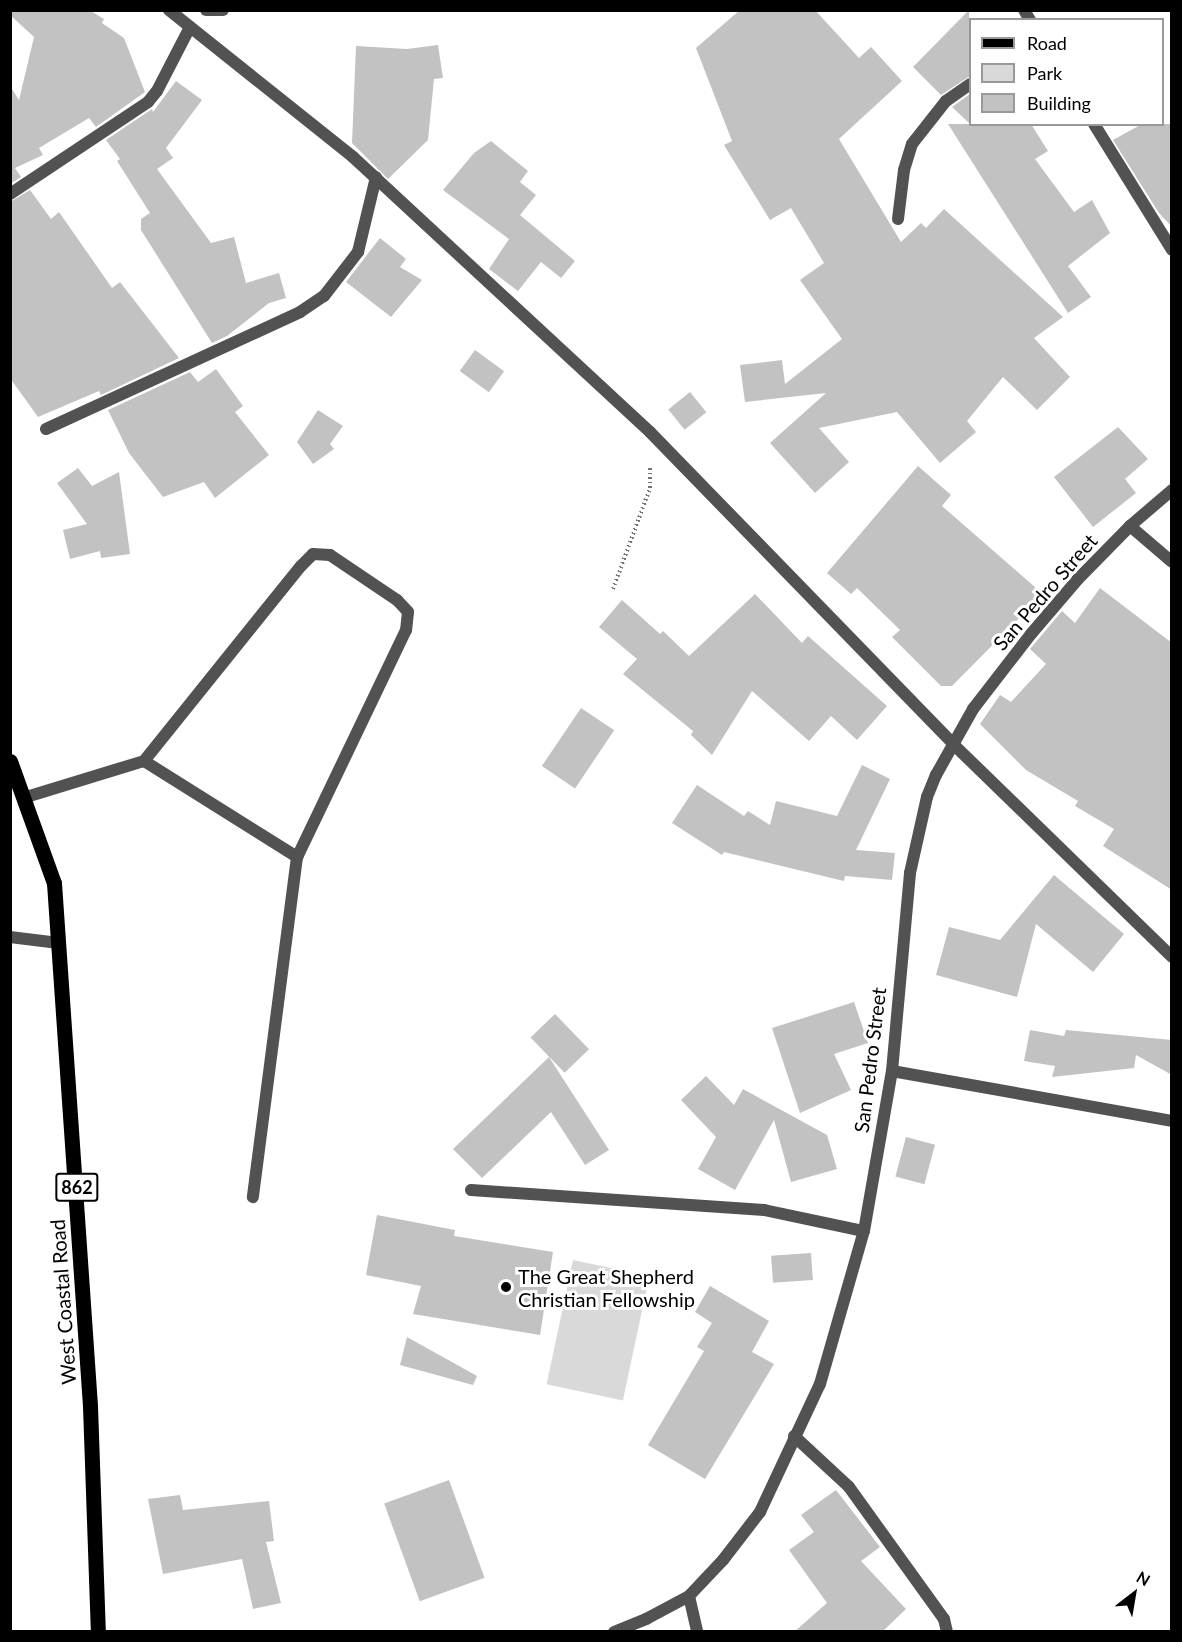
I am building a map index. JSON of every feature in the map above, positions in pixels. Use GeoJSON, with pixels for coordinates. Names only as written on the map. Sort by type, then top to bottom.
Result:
{"type":"FeatureCollection","features":[{"type":"Feature","properties":{"kind":"main road","name":"West Coastal Road"},"geometry":{"type":"LineString","coordinates":[[10,762],[54,883],[60,943],[90,1406],[100,1628]]}},
{"type":"Feature","properties":{"kind":"street"},"geometry":{"type":"LineString","coordinates":[[169,10],[376,177],[650,432],[952,743],[1172,957]]}},
{"type":"Feature","properties":{"kind":"street"},"geometry":{"type":"LineString","coordinates":[[206,10],[223,10]]}},
{"type":"Feature","properties":{"kind":"street"},"geometry":{"type":"LineString","coordinates":[[10,194],[148,102],[157,91],[190,27]]}},
{"type":"Feature","properties":{"kind":"street"},"geometry":{"type":"LineString","coordinates":[[898,219],[904,170],[912,144],[946,101],[969,85]]}},
{"type":"Feature","properties":{"kind":"street"},"geometry":{"type":"LineString","coordinates":[[1095,126],[1172,250]]}},
{"type":"Feature","properties":{"kind":"street"},"geometry":{"type":"LineString","coordinates":[[45,429],[300,312],[324,296],[358,252],[376,177]]}},
{"type":"Feature","properties":{"kind":"street","name":"San Pedro Street"},"geometry":{"type":"LineString","coordinates":[[614,1632],[689,1596],[723,1560],[760,1512],[820,1384],[864,1231],[892,1071],[910,873],[927,797],[952,743],[973,710],[1031,634],[1078,579],[1130,526],[1172,490]]}},
{"type":"Feature","properties":{"kind":"street"},"geometry":{"type":"LineString","coordinates":[[1130,526],[1172,562]]}},
{"type":"Feature","properties":{"kind":"street"},"geometry":{"type":"LineString","coordinates":[[23,798],[144,761],[313,554],[330,555],[397,600],[408,612],[406,630],[297,857],[253,1197]]}},
{"type":"Feature","properties":{"kind":"street"},"geometry":{"type":"LineString","coordinates":[[144,761],[297,857]]}},
{"type":"Feature","properties":{"kind":"street"},"geometry":{"type":"LineString","coordinates":[[10,937],[60,943]]}},
{"type":"Feature","properties":{"kind":"street"},"geometry":{"type":"LineString","coordinates":[[892,1071],[1172,1121]]}},
{"type":"Feature","properties":{"kind":"street"},"geometry":{"type":"LineString","coordinates":[[471,1190],[764,1210],[864,1231]]}},
{"type":"Feature","properties":{"kind":"street"},"geometry":{"type":"LineString","coordinates":[[794,1436],[849,1487],[944,1619],[947,1632]]}},
{"type":"Feature","properties":{"kind":"street"},"geometry":{"type":"LineString","coordinates":[[689,1596],[697,1632]]}},
{"type":"Feature","properties":{"kind":"path"},"geometry":{"type":"LineString","coordinates":[[613,589],[650,488],[650,432]]}},
{"type":"Feature","properties":{"kind":"green space"},"geometry":{"type":"Polygon","coordinates":[[[573,1260],[649,1276],[623,1400],[547,1384],[573,1260]]]}},
{"type":"Feature","properties":{"kind":"building"},"geometry":{"type":"Polygon","coordinates":[[[10,10],[89,10],[104,19],[102,23],[124,38],[145,92],[96,127],[89,118],[39,148],[43,155],[15,168],[21,177],[10,184],[10,86],[19,100],[34,37],[10,15],[10,10]]]}},
{"type":"Feature","properties":{"kind":"building"},"geometry":{"type":"Polygon","coordinates":[[[740,10],[815,10],[859,58],[871,47],[902,81],[839,139],[901,242],[921,223],[926,228],[944,209],[1063,317],[1034,338],[1070,377],[1037,410],[1003,377],[967,421],[976,432],[940,463],[897,412],[819,428],[849,462],[815,493],[770,443],[826,393],[745,402],[740,365],[782,360],[785,384],[842,339],[800,280],[824,263],[791,208],[770,220],[724,145],[732,141],[696,48],[740,10]]]}},
{"type":"Feature","properties":{"kind":"building"},"geometry":{"type":"Polygon","coordinates":[[[969,10],[969,77],[941,95],[913,67],[969,10]]]}},
{"type":"Feature","properties":{"kind":"building"},"geometry":{"type":"Polygon","coordinates":[[[438,45],[443,78],[434,79],[428,140],[388,179],[352,143],[356,46],[407,49],[438,45]]]}},
{"type":"Feature","properties":{"kind":"building"},"geometry":{"type":"Polygon","coordinates":[[[176,81],[202,100],[166,148],[173,158],[157,169],[211,243],[234,237],[246,283],[279,273],[286,298],[269,303],[227,336],[212,343],[141,230],[141,219],[150,213],[117,161],[120,159],[106,140],[152,109],[153,112],[176,81]]]}},
{"type":"Feature","properties":{"kind":"building"},"geometry":{"type":"Polygon","coordinates":[[[969,95],[969,123],[952,107],[969,95]]]}},
{"type":"Feature","properties":{"kind":"building"},"geometry":{"type":"Polygon","coordinates":[[[948,124],[1032,126],[1048,151],[1035,159],[1074,212],[1092,200],[1110,233],[1068,266],[1091,297],[1068,313],[948,124]]]}},
{"type":"Feature","properties":{"kind":"building"},"geometry":{"type":"Polygon","coordinates":[[[1172,124],[1172,227],[1159,213],[1113,140],[1138,126],[1172,124]]]}},
{"type":"Feature","properties":{"kind":"building"},"geometry":{"type":"Polygon","coordinates":[[[491,141],[528,171],[520,182],[536,195],[520,215],[575,261],[561,278],[541,262],[518,291],[489,269],[509,239],[443,190],[474,153],[491,141]]]}},
{"type":"Feature","properties":{"kind":"building"},"geometry":{"type":"Polygon","coordinates":[[[30,190],[51,219],[59,212],[112,288],[120,282],[179,358],[101,395],[99,391],[38,417],[10,378],[10,202],[30,190]]]}},
{"type":"Feature","properties":{"kind":"building"},"geometry":{"type":"Polygon","coordinates":[[[380,238],[406,259],[400,267],[422,280],[391,317],[346,282],[380,238]]]}},
{"type":"Feature","properties":{"kind":"building"},"geometry":{"type":"Polygon","coordinates":[[[475,350],[504,371],[489,392],[460,371],[475,350]]]}},
{"type":"Feature","properties":{"kind":"building"},"geometry":{"type":"Polygon","coordinates":[[[216,369],[243,406],[235,412],[269,455],[215,498],[204,482],[163,497],[129,453],[108,410],[190,372],[198,382],[216,369]]]}},
{"type":"Feature","properties":{"kind":"building"},"geometry":{"type":"Polygon","coordinates":[[[690,392],[706,412],[685,430],[668,410],[690,392]]]}},
{"type":"Feature","properties":{"kind":"building"},"geometry":{"type":"Polygon","coordinates":[[[318,410],[343,426],[330,444],[334,449],[313,464],[297,442],[318,410]]]}},
{"type":"Feature","properties":{"kind":"building"},"geometry":{"type":"Polygon","coordinates":[[[1118,427],[1148,459],[1125,479],[1136,493],[1093,527],[1054,477],[1118,427]]]}},
{"type":"Feature","properties":{"kind":"building"},"geometry":{"type":"Polygon","coordinates":[[[918,466],[951,495],[942,506],[1043,594],[952,686],[941,686],[892,637],[900,630],[857,588],[851,594],[827,573],[918,466]]]}},
{"type":"Feature","properties":{"kind":"building"},"geometry":{"type":"Polygon","coordinates":[[[78,468],[92,486],[119,472],[130,554],[101,558],[100,551],[70,559],[63,530],[87,524],[57,483],[78,468]]]}},
{"type":"Feature","properties":{"kind":"building"},"geometry":{"type":"Polygon","coordinates":[[[1100,588],[1172,643],[1172,890],[1103,846],[1114,829],[1075,806],[1078,801],[1026,770],[980,724],[1000,695],[1011,702],[1046,664],[1030,649],[1062,611],[1075,623],[1100,588]]]}},
{"type":"Feature","properties":{"kind":"building"},"geometry":{"type":"Polygon","coordinates":[[[755,594],[802,643],[808,636],[887,706],[857,740],[831,716],[809,741],[752,691],[712,755],[691,735],[693,731],[623,674],[637,659],[599,627],[622,600],[660,634],[663,631],[689,656],[755,594]]]}},
{"type":"Feature","properties":{"kind":"building"},"geometry":{"type":"Polygon","coordinates":[[[581,708],[614,730],[575,788],[542,766],[581,708]]]}},
{"type":"Feature","properties":{"kind":"building"},"geometry":{"type":"Polygon","coordinates":[[[862,765],[890,779],[856,850],[895,853],[892,880],[845,876],[844,881],[724,852],[722,855],[672,823],[697,785],[744,816],[748,811],[770,825],[776,801],[837,816],[862,765]]]}},
{"type":"Feature","properties":{"kind":"building"},"geometry":{"type":"Polygon","coordinates":[[[1054,875],[1124,934],[1093,972],[1036,924],[1017,997],[936,975],[949,927],[1000,940],[1054,875]]]}},
{"type":"Feature","properties":{"kind":"building"},"geometry":{"type":"Polygon","coordinates":[[[854,1002],[868,1043],[834,1054],[851,1090],[800,1113],[772,1028],[854,1002]]]}},
{"type":"Feature","properties":{"kind":"building"},"geometry":{"type":"Polygon","coordinates":[[[555,1014],[589,1049],[565,1073],[531,1038],[555,1014]]]}},
{"type":"Feature","properties":{"kind":"building"},"geometry":{"type":"Polygon","coordinates":[[[1030,1030],[1064,1036],[1066,1030],[1172,1040],[1172,1075],[1136,1055],[1134,1068],[1052,1077],[1055,1066],[1024,1061],[1030,1030]]]}},
{"type":"Feature","properties":{"kind":"building"},"geometry":{"type":"Polygon","coordinates":[[[549,1057],[609,1150],[585,1165],[551,1112],[482,1178],[453,1149],[549,1057]]]}},
{"type":"Feature","properties":{"kind":"building"},"geometry":{"type":"Polygon","coordinates":[[[706,1076],[734,1105],[743,1089],[827,1135],[837,1169],[791,1182],[774,1120],[735,1190],[698,1169],[716,1137],[681,1100],[706,1076]]]}},
{"type":"Feature","properties":{"kind":"building"},"geometry":{"type":"Polygon","coordinates":[[[906,1137],[935,1145],[924,1184],[895,1177],[906,1137]]]}},
{"type":"Feature","properties":{"kind":"building"},"geometry":{"type":"Polygon","coordinates":[[[377,1215],[455,1230],[454,1236],[553,1252],[540,1335],[413,1314],[421,1286],[366,1275],[377,1215]]]}},
{"type":"Feature","properties":{"kind":"building"},"geometry":{"type":"Polygon","coordinates":[[[811,1253],[813,1280],[773,1283],[771,1256],[811,1253]]]}},
{"type":"Feature","properties":{"kind":"building"},"geometry":{"type":"Polygon","coordinates":[[[710,1286],[769,1321],[752,1352],[774,1364],[705,1479],[648,1445],[704,1351],[697,1347],[712,1323],[695,1312],[710,1286]]]}},
{"type":"Feature","properties":{"kind":"building"},"geometry":{"type":"Polygon","coordinates":[[[407,1337],[477,1376],[473,1385],[400,1365],[407,1337]]]}},
{"type":"Feature","properties":{"kind":"building"},"geometry":{"type":"Polygon","coordinates":[[[449,1480],[485,1578],[420,1601],[384,1504],[449,1480]]]}},
{"type":"Feature","properties":{"kind":"building"},"geometry":{"type":"Polygon","coordinates":[[[836,1490],[880,1547],[861,1561],[906,1609],[882,1632],[794,1632],[827,1603],[789,1550],[814,1532],[801,1515],[836,1490]]]}},
{"type":"Feature","properties":{"kind":"building"},"geometry":{"type":"Polygon","coordinates":[[[180,1495],[183,1510],[269,1501],[274,1541],[266,1542],[281,1603],[253,1609],[242,1559],[163,1574],[148,1499],[180,1495]]]}},
{"type":"Feature","properties":{"kind":"place","name":"The Great Shepherd Christian Fellowship"},"geometry":{"type":"Point","coordinates":[506,1287]}}]}
